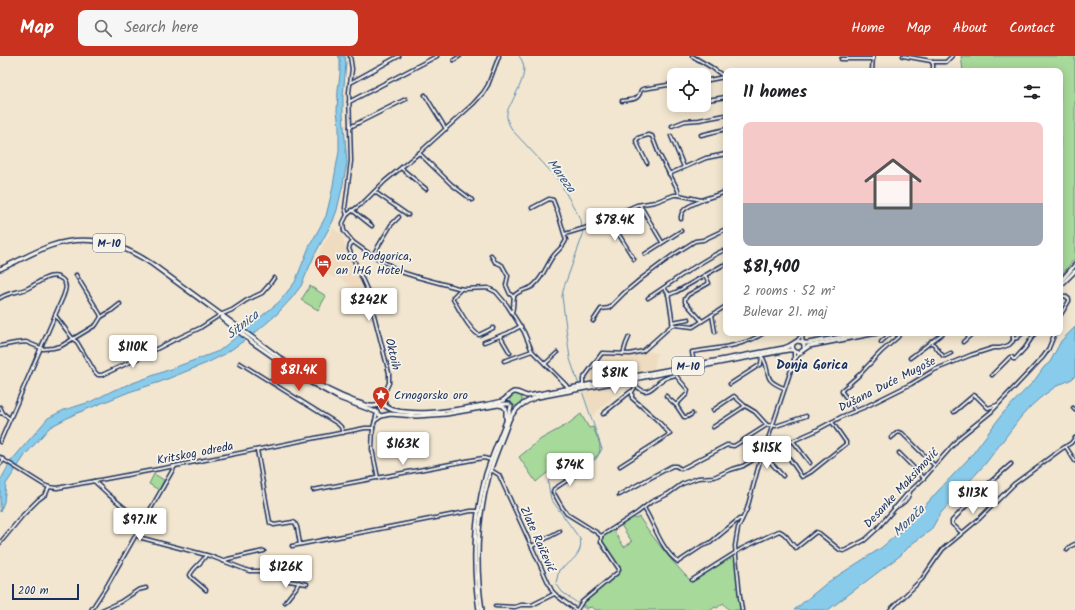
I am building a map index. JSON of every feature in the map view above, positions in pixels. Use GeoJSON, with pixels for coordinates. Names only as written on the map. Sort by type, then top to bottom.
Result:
{"type":"FeatureCollection","features":[{"type":"Feature","properties":{"kind":"main road","name":"M-10"},"geometry":{"type":"LineString","coordinates":[[0,269],[60,243],[80,240],[106,243],[124,248],[143,258],[299,375],[319,388],[348,402],[377,412],[379,415],[436,415],[497,405],[510,405],[515,408],[538,397],[794,350],[796,352],[800,352]]}},
{"type":"Feature","properties":{"kind":"main road"},"geometry":{"type":"LineString","coordinates":[[1063,279],[1075,266]]}},
{"type":"Feature","properties":{"kind":"main road"},"geometry":{"type":"LineString","coordinates":[[1063,283],[1075,271]]}},
{"type":"Feature","properties":{"kind":"main road"},"geometry":{"type":"LineString","coordinates":[[797,341],[808,343],[846,336]]}},
{"type":"Feature","properties":{"kind":"main road"},"geometry":{"type":"LineString","coordinates":[[800,352],[804,348],[862,336]]}},
{"type":"Feature","properties":{"kind":"main road","name":"M-10"},"geometry":{"type":"LineString","coordinates":[[253,340],[302,374],[341,396],[371,406],[383,405],[394,410],[408,412],[439,412],[498,402],[516,392],[528,396],[784,348],[797,341]]}},
{"type":"Feature","properties":{"kind":"main road"},"geometry":{"type":"LineString","coordinates":[[802,342],[804,348]]}},
{"type":"Feature","properties":{"kind":"main road"},"geometry":{"type":"LineString","coordinates":[[793,344],[792,347],[794,350]]}},
{"type":"Feature","properties":{"kind":"main road"},"geometry":{"type":"LineString","coordinates":[[482,610],[478,569],[479,528],[483,502],[491,470],[512,415],[514,411],[521,406],[524,400],[523,395]]}},
{"type":"Feature","properties":{"kind":"main road"},"geometry":{"type":"LineString","coordinates":[[479,610],[476,591],[475,566],[478,511],[491,460],[507,420],[510,405],[508,400],[509,396]]}},
{"type":"Feature","properties":{"kind":"main road"},"geometry":{"type":"LineString","coordinates":[[497,405],[506,408],[507,420]]}},
{"type":"Feature","properties":{"kind":"main road"},"geometry":{"type":"LineString","coordinates":[[377,412],[378,406]]}},
{"type":"Feature","properties":{"kind":"main road"},"geometry":{"type":"LineString","coordinates":[[384,415],[387,411],[386,407]]}},
{"type":"Feature","properties":{"kind":"street"},"geometry":{"type":"LineString","coordinates":[[347,215],[345,208],[351,161],[349,102],[352,69],[350,56]]}},
{"type":"Feature","properties":{"kind":"street"},"geometry":{"type":"LineString","coordinates":[[350,83],[399,56]]}},
{"type":"Feature","properties":{"kind":"street"},"geometry":{"type":"LineString","coordinates":[[349,102],[437,56]]}},
{"type":"Feature","properties":{"kind":"street"},"geometry":{"type":"LineString","coordinates":[[454,60],[460,56]]}},
{"type":"Feature","properties":{"kind":"street"},"geometry":{"type":"LineString","coordinates":[[499,56],[489,83],[483,93],[420,153],[385,181],[362,204],[352,210],[347,215],[343,223],[343,228],[345,234],[353,242],[406,274],[461,289],[492,289],[512,312],[521,326],[532,351],[566,384],[568,388]]}},
{"type":"Feature","properties":{"kind":"street"},"geometry":{"type":"LineString","coordinates":[[692,56],[711,67],[723,76]]}},
{"type":"Feature","properties":{"kind":"street"},"geometry":{"type":"LineString","coordinates":[[903,56],[930,60],[932,62],[946,62],[952,56]]}},
{"type":"Feature","properties":{"kind":"street"},"geometry":{"type":"LineString","coordinates":[[841,59],[873,57],[872,68]]}},
{"type":"Feature","properties":{"kind":"street"},"geometry":{"type":"LineString","coordinates":[[932,62],[933,68]]}},
{"type":"Feature","properties":{"kind":"street"},"geometry":{"type":"LineString","coordinates":[[711,80],[723,78]]}},
{"type":"Feature","properties":{"kind":"street"},"geometry":{"type":"LineString","coordinates":[[622,101],[636,98],[643,88],[667,85]]}},
{"type":"Feature","properties":{"kind":"street"},"geometry":{"type":"LineString","coordinates":[[425,95],[446,129]]}},
{"type":"Feature","properties":{"kind":"street"},"geometry":{"type":"LineString","coordinates":[[711,99],[723,97]]}},
{"type":"Feature","properties":{"kind":"street"},"geometry":{"type":"LineString","coordinates":[[350,127],[406,99]]}},
{"type":"Feature","properties":{"kind":"street"},"geometry":{"type":"LineString","coordinates":[[672,126],[685,121],[723,116]]}},
{"type":"Feature","properties":{"kind":"street"},"geometry":{"type":"LineString","coordinates":[[701,135],[723,130]]}},
{"type":"Feature","properties":{"kind":"street"},"geometry":{"type":"LineString","coordinates":[[647,163],[636,141],[638,138],[648,134],[652,137],[678,190],[679,195]]}},
{"type":"Feature","properties":{"kind":"street"},"geometry":{"type":"LineString","coordinates":[[672,136],[684,167]]}},
{"type":"Feature","properties":{"kind":"street"},"geometry":{"type":"LineString","coordinates":[[420,153],[451,184],[472,200]]}},
{"type":"Feature","properties":{"kind":"street"},"geometry":{"type":"LineString","coordinates":[[669,174],[706,158],[723,155]]}},
{"type":"Feature","properties":{"kind":"street"},"geometry":{"type":"LineString","coordinates":[[401,168],[426,189]]}},
{"type":"Feature","properties":{"kind":"street"},"geometry":{"type":"LineString","coordinates":[[375,192],[408,216]]}},
{"type":"Feature","properties":{"kind":"street"},"geometry":{"type":"LineString","coordinates":[[681,219],[681,214],[684,210],[701,200],[723,193]]}},
{"type":"Feature","properties":{"kind":"street"},"geometry":{"type":"LineString","coordinates":[[565,234],[585,228],[626,210],[674,195],[701,200]]}},
{"type":"Feature","properties":{"kind":"street"},"geometry":{"type":"LineString","coordinates":[[512,312],[515,295],[533,286],[540,279],[551,258],[566,242],[565,234],[552,199],[549,199],[532,208]]}},
{"type":"Feature","properties":{"kind":"street"},"geometry":{"type":"LineString","coordinates":[[640,205],[662,242]]}},
{"type":"Feature","properties":{"kind":"street"},"geometry":{"type":"LineString","coordinates":[[352,210],[372,226]]}},
{"type":"Feature","properties":{"kind":"street"},"geometry":{"type":"LineString","coordinates":[[626,210],[633,224]]}},
{"type":"Feature","properties":{"kind":"street"},"geometry":{"type":"LineString","coordinates":[[373,255],[391,225],[399,217]]}},
{"type":"Feature","properties":{"kind":"street"},"geometry":{"type":"LineString","coordinates":[[608,217],[634,259]]}},
{"type":"Feature","properties":{"kind":"street"},"geometry":{"type":"LineString","coordinates":[[593,321],[601,309],[609,308],[624,293],[673,255],[696,240],[703,240],[723,230]]}},
{"type":"Feature","properties":{"kind":"street"},"geometry":{"type":"LineString","coordinates":[[645,254],[681,231]]}},
{"type":"Feature","properties":{"kind":"street","name":"Oktoih"},"geometry":{"type":"LineString","coordinates":[[353,242],[349,249],[368,292],[389,371],[389,381],[378,406]]}},
{"type":"Feature","properties":{"kind":"street"},"geometry":{"type":"LineString","coordinates":[[648,298],[690,269],[722,252]]}},
{"type":"Feature","properties":{"kind":"street"},"geometry":{"type":"LineString","coordinates":[[491,255],[495,262],[502,265],[508,276],[506,285],[510,294],[514,298]]}},
{"type":"Feature","properties":{"kind":"street"},"geometry":{"type":"LineString","coordinates":[[668,295],[723,265]]}},
{"type":"Feature","properties":{"kind":"street"},"geometry":{"type":"LineString","coordinates":[[76,275],[101,317]]}},
{"type":"Feature","properties":{"kind":"street"},"geometry":{"type":"LineString","coordinates":[[702,321],[685,299],[688,295],[709,283],[705,275]]}},
{"type":"Feature","properties":{"kind":"street"},"geometry":{"type":"LineString","coordinates":[[0,298],[7,294],[28,289],[50,277],[56,276],[64,282],[66,288],[0,442]]}},
{"type":"Feature","properties":{"kind":"street"},"geometry":{"type":"LineString","coordinates":[[55,315],[73,339],[77,342],[96,373],[102,375],[188,334],[220,315],[232,310],[247,300],[262,293],[274,278]]}},
{"type":"Feature","properties":{"kind":"street"},"geometry":{"type":"LineString","coordinates":[[664,288],[668,295],[673,323]]}},
{"type":"Feature","properties":{"kind":"street"},"geometry":{"type":"LineString","coordinates":[[461,289],[453,297],[453,299],[471,328],[477,334],[493,328]]}},
{"type":"Feature","properties":{"kind":"street"},"geometry":{"type":"LineString","coordinates":[[1063,296],[1069,299],[1063,311]]}},
{"type":"Feature","properties":{"kind":"street"},"geometry":{"type":"LineString","coordinates":[[0,346],[26,342],[41,348],[55,348],[64,345],[96,325],[101,317],[120,304]]}},
{"type":"Feature","properties":{"kind":"street"},"geometry":{"type":"LineString","coordinates":[[507,305],[514,304]]}},
{"type":"Feature","properties":{"kind":"street"},"geometry":{"type":"LineString","coordinates":[[673,323],[692,328],[723,308]]}},
{"type":"Feature","properties":{"kind":"street"},"geometry":{"type":"LineString","coordinates":[[712,315],[715,332]]}},
{"type":"Feature","properties":{"kind":"street"},"geometry":{"type":"LineString","coordinates":[[582,385],[583,379],[604,352],[623,354],[645,350],[673,323],[689,319]]}},
{"type":"Feature","properties":{"kind":"street"},"geometry":{"type":"LineString","coordinates":[[484,342],[508,333],[521,326]]}},
{"type":"Feature","properties":{"kind":"street"},"geometry":{"type":"LineString","coordinates":[[77,342],[79,336]]}},
{"type":"Feature","properties":{"kind":"street"},"geometry":{"type":"LineString","coordinates":[[500,336],[510,353]]}},
{"type":"Feature","properties":{"kind":"street"},"geometry":{"type":"LineString","coordinates":[[694,365],[692,352],[740,344],[759,336]]}},
{"type":"Feature","properties":{"kind":"street"},"geometry":{"type":"LineString","coordinates":[[797,341],[801,336]]}},
{"type":"Feature","properties":{"kind":"street"},"geometry":{"type":"LineString","coordinates":[[802,342],[803,336]]}},
{"type":"Feature","properties":{"kind":"street"},"geometry":{"type":"LineString","coordinates":[[881,342],[888,336]]}},
{"type":"Feature","properties":{"kind":"street"},"geometry":{"type":"LineString","coordinates":[[856,411],[842,390],[898,336]]}},
{"type":"Feature","properties":{"kind":"street"},"geometry":{"type":"LineString","coordinates":[[910,358],[938,336]]}},
{"type":"Feature","properties":{"kind":"street"},"geometry":{"type":"LineString","coordinates":[[963,342],[969,336]]}},
{"type":"Feature","properties":{"kind":"street","name":"Dušana Duće Mugoše"},"geometry":{"type":"LineString","coordinates":[[600,536],[620,525],[651,502],[668,494],[682,484],[698,478],[714,477],[743,466],[793,440],[866,407],[911,384],[934,370],[971,355],[1009,345],[1013,339],[1020,336]]}},
{"type":"Feature","properties":{"kind":"street"},"geometry":{"type":"LineString","coordinates":[[992,375],[1010,357],[1013,359],[1015,358],[1033,336]]}},
{"type":"Feature","properties":{"kind":"street","name":"Desanke Maksimović"},"geometry":{"type":"LineString","coordinates":[[735,553],[780,530],[795,547],[799,547],[817,532],[840,550],[845,551],[869,536],[910,491],[924,478],[960,437],[987,416],[1045,355],[1054,336]]}},
{"type":"Feature","properties":{"kind":"street"},"geometry":{"type":"LineString","coordinates":[[623,354],[629,337]]}},
{"type":"Feature","properties":{"kind":"street"},"geometry":{"type":"LineString","coordinates":[[931,341],[943,356],[951,353]]}},
{"type":"Feature","properties":{"kind":"street"},"geometry":{"type":"LineString","coordinates":[[794,350],[794,361]]}},
{"type":"Feature","properties":{"kind":"street"},"geometry":{"type":"LineString","coordinates":[[504,361],[532,351]]}},
{"type":"Feature","properties":{"kind":"street"},"geometry":{"type":"LineString","coordinates":[[742,610],[735,553],[736,535],[749,503],[762,455],[773,426],[784,388],[794,361],[800,352]]}},
{"type":"Feature","properties":{"kind":"street"},"geometry":{"type":"LineString","coordinates":[[545,364],[557,353]]}},
{"type":"Feature","properties":{"kind":"street"},"geometry":{"type":"LineString","coordinates":[[730,384],[761,364],[762,356]]}},
{"type":"Feature","properties":{"kind":"street"},"geometry":{"type":"LineString","coordinates":[[762,356],[770,380],[774,384],[784,388]]}},
{"type":"Feature","properties":{"kind":"street"},"geometry":{"type":"LineString","coordinates":[[240,363],[338,424],[343,433]]}},
{"type":"Feature","properties":{"kind":"street"},"geometry":{"type":"LineString","coordinates":[[635,379],[636,386],[642,391],[651,389],[656,384],[675,373],[688,390],[688,394],[676,405]]}},
{"type":"Feature","properties":{"kind":"street"},"geometry":{"type":"LineString","coordinates":[[603,414],[630,391],[632,391],[636,386]]}},
{"type":"Feature","properties":{"kind":"street"},"geometry":{"type":"LineString","coordinates":[[620,466],[670,434],[634,399],[632,391]]}},
{"type":"Feature","properties":{"kind":"street"},"geometry":{"type":"LineString","coordinates":[[383,396],[386,407]]}},
{"type":"Feature","properties":{"kind":"street"},"geometry":{"type":"LineString","coordinates":[[666,396],[676,405],[684,417],[692,414]]}},
{"type":"Feature","properties":{"kind":"street"},"geometry":{"type":"LineString","coordinates":[[713,410],[734,396],[745,406],[755,412],[767,425],[776,426],[806,416]]}},
{"type":"Feature","properties":{"kind":"street"},"geometry":{"type":"LineString","coordinates":[[954,412],[974,396],[988,408],[997,405]]}},
{"type":"Feature","properties":{"kind":"street"},"geometry":{"type":"LineString","coordinates":[[713,427],[745,406]]}},
{"type":"Feature","properties":{"kind":"street"},"geometry":{"type":"LineString","coordinates":[[0,407],[4,414],[10,419]]}},
{"type":"Feature","properties":{"kind":"street"},"geometry":{"type":"LineString","coordinates":[[377,412],[373,428],[372,449],[378,478]]}},
{"type":"Feature","properties":{"kind":"street"},"geometry":{"type":"LineString","coordinates":[[0,413],[4,414]]}},
{"type":"Feature","properties":{"kind":"street"},"geometry":{"type":"LineString","coordinates":[[375,421],[384,415]]}},
{"type":"Feature","properties":{"kind":"street"},"geometry":{"type":"LineString","coordinates":[[781,446],[802,477],[811,472],[846,444],[832,422]]}},
{"type":"Feature","properties":{"kind":"street"},"geometry":{"type":"LineString","coordinates":[[619,495],[672,466],[676,466],[681,469],[727,445],[734,446],[767,425]]}},
{"type":"Feature","properties":{"kind":"street","name":"Kritskog odreda"},"geometry":{"type":"LineString","coordinates":[[49,487],[57,488],[373,428]]}},
{"type":"Feature","properties":{"kind":"street"},"geometry":{"type":"LineString","coordinates":[[890,438],[898,432],[902,433],[934,465]]}},
{"type":"Feature","properties":{"kind":"street"},"geometry":{"type":"LineString","coordinates":[[890,610],[922,579],[940,553],[979,519],[1012,486],[1066,447],[1075,438]]}},
{"type":"Feature","properties":{"kind":"street"},"geometry":{"type":"LineString","coordinates":[[793,440],[810,462]]}},
{"type":"Feature","properties":{"kind":"street"},"geometry":{"type":"LineString","coordinates":[[1066,447],[1075,461]]}},
{"type":"Feature","properties":{"kind":"street"},"geometry":{"type":"LineString","coordinates":[[257,450],[270,523],[274,525],[295,523],[300,544]]}},
{"type":"Feature","properties":{"kind":"street"},"geometry":{"type":"LineString","coordinates":[[899,453],[924,478]]}},
{"type":"Feature","properties":{"kind":"street"},"geometry":{"type":"LineString","coordinates":[[762,455],[783,476]]}},
{"type":"Feature","properties":{"kind":"street"},"geometry":{"type":"LineString","coordinates":[[0,457],[7,463],[49,487],[46,494],[23,515],[0,543]]}},
{"type":"Feature","properties":{"kind":"street"},"geometry":{"type":"LineString","coordinates":[[313,490],[477,459],[484,458],[491,460]]}},
{"type":"Feature","properties":{"kind":"street"},"geometry":{"type":"LineString","coordinates":[[0,464],[4,460]]}},
{"type":"Feature","properties":{"kind":"street"},"geometry":{"type":"LineString","coordinates":[[962,533],[952,524],[952,521],[979,492],[1011,464]]}},
{"type":"Feature","properties":{"kind":"street"},"geometry":{"type":"LineString","coordinates":[[91,610],[108,584],[175,466]]}},
{"type":"Feature","properties":{"kind":"street","name":"Zlate Raičević"},"geometry":{"type":"LineString","coordinates":[[491,470],[499,474],[543,573],[554,594],[576,610]]}},
{"type":"Feature","properties":{"kind":"street"},"geometry":{"type":"LineString","coordinates":[[576,610],[580,604],[619,570],[600,536],[566,514],[553,492],[554,489],[577,474]]}},
{"type":"Feature","properties":{"kind":"street"},"geometry":{"type":"LineString","coordinates":[[94,481],[143,523]]}},
{"type":"Feature","properties":{"kind":"street"},"geometry":{"type":"LineString","coordinates":[[644,508],[663,545],[678,562],[702,546],[710,543],[739,519],[742,519]]}},
{"type":"Feature","properties":{"kind":"street"},"geometry":{"type":"LineString","coordinates":[[292,546],[471,511],[478,511]]}},
{"type":"Feature","properties":{"kind":"street"},"geometry":{"type":"LineString","coordinates":[[532,546],[560,531]]}},
{"type":"Feature","properties":{"kind":"street"},"geometry":{"type":"LineString","coordinates":[[136,535],[223,561],[249,571],[259,571],[307,584]]}},
{"type":"Feature","properties":{"kind":"street"},"geometry":{"type":"LineString","coordinates":[[1067,550],[1075,544]]}},
{"type":"Feature","properties":{"kind":"street"},"geometry":{"type":"LineString","coordinates":[[223,561],[264,551]]}},
{"type":"Feature","properties":{"kind":"street"},"geometry":{"type":"LineString","coordinates":[[692,580],[724,558],[735,553]]}},
{"type":"Feature","properties":{"kind":"street"},"geometry":{"type":"LineString","coordinates":[[206,556],[190,575],[206,590]]}},
{"type":"Feature","properties":{"kind":"street"},"geometry":{"type":"LineString","coordinates":[[285,602],[298,586],[299,582]]}},
{"type":"Feature","properties":{"kind":"street"},"geometry":{"type":"LineString","coordinates":[[102,610],[138,590],[146,588]]}},
{"type":"Feature","properties":{"kind":"street"},"geometry":{"type":"LineString","coordinates":[[495,606],[515,607],[521,604],[532,605],[554,594]]}},
{"type":"Feature","properties":{"kind":"shaded area"},"geometry":{"type":"Polygon","coordinates":[[[333,228],[342,235],[352,261],[351,262],[353,265],[354,264],[364,284],[362,287],[357,289],[356,287],[352,287],[336,276],[334,278],[316,267],[321,248],[333,228]]]}},
{"type":"Feature","properties":{"kind":"shaded area"},"geometry":{"type":"Polygon","coordinates":[[[647,351],[657,353],[654,370],[588,384],[586,377],[602,354],[630,355],[647,351]]]}},
{"type":"Feature","properties":{"kind":"shaded area"},"geometry":{"type":"Polygon","coordinates":[[[607,386],[613,397],[592,416],[583,391],[607,386]]]}},
{"type":"Feature","properties":{"kind":"green space"},"geometry":{"type":"Polygon","coordinates":[[[961,56],[1075,57],[1075,258],[1063,273],[1063,68],[963,68],[961,56]]]}},
{"type":"Feature","properties":{"kind":"green space"},"geometry":{"type":"Polygon","coordinates":[[[310,286],[326,296],[318,310],[301,300],[310,286]]]}},
{"type":"Feature","properties":{"kind":"green space"},"geometry":{"type":"Polygon","coordinates":[[[514,394],[518,394],[522,400],[518,406],[514,406],[510,402],[510,398],[514,394]]]}},
{"type":"Feature","properties":{"kind":"green space"},"geometry":{"type":"Polygon","coordinates":[[[581,414],[589,428],[593,427],[600,445],[599,453],[595,458],[589,461],[556,467],[536,482],[519,457],[541,439],[568,424],[581,414]]]}},
{"type":"Feature","properties":{"kind":"green space"},"geometry":{"type":"Polygon","coordinates":[[[154,474],[164,480],[159,490],[149,484],[154,474]]]}},
{"type":"Feature","properties":{"kind":"green space"},"geometry":{"type":"Polygon","coordinates":[[[633,517],[635,519],[639,517],[663,550],[690,580],[704,571],[705,573],[734,554],[742,608],[741,610],[729,610],[723,603],[717,608],[715,607],[711,610],[596,610],[592,607],[587,608],[581,604],[619,572],[618,567],[602,541],[602,537],[613,530],[624,547],[632,542],[621,525],[633,517]]]}},
{"type":"Feature","properties":{"kind":"water"},"geometry":{"type":"Polygon","coordinates":[[[338,56],[345,56],[346,63],[343,114],[347,163],[337,210],[333,221],[315,254],[301,286],[277,314],[255,333],[225,354],[160,382],[129,392],[75,414],[50,427],[26,454],[6,484],[4,502],[0,512],[0,481],[11,461],[48,418],[64,410],[90,402],[114,390],[219,351],[279,302],[295,282],[309,247],[326,216],[332,191],[339,151],[339,126],[337,111],[340,59],[338,56]]]}},
{"type":"Feature","properties":{"kind":"water"},"geometry":{"type":"Polygon","coordinates":[[[1075,327],[1075,376],[1055,387],[1030,407],[986,463],[940,514],[931,530],[913,543],[901,555],[828,610],[794,610],[828,582],[881,548],[909,524],[971,456],[1003,413],[1050,362],[1061,341],[1075,327]]]}},
{"type":"Feature","properties":{"kind":"waterway","name":"Mareza"},"geometry":{"type":"LineString","coordinates":[[519,56],[524,67],[524,73],[508,110],[508,123],[513,131],[555,176],[581,220],[583,235],[562,296],[570,359],[579,385]]}},
{"type":"Feature","properties":{"kind":"waterway","name":"Mareza"},"geometry":{"type":"LineString","coordinates":[[582,391],[602,449],[596,459],[591,462],[559,468],[554,471],[548,483],[551,499],[580,539],[581,544],[575,557],[559,570],[556,583],[562,592],[587,610]]}},
{"type":"Feature","properties":{"kind":"place","name":"voco Podgorica, an IHG Hotel"},"geometry":{"type":"Point","coordinates":[323,278]}},
{"type":"Feature","properties":{"kind":"place","name":"Crnogorsko oro"},"geometry":{"type":"Point","coordinates":[381,410]}},
{"type":"Feature","properties":{"kind":"district","name":"Donja Gorica"},"geometry":{"type":"Point","coordinates":[812,364]}},
{"type":"Feature","properties":{"kind":"water label","name":"Sitnica"},"geometry":{"type":"Point","coordinates":[242,324]}},
{"type":"Feature","properties":{"kind":"water label","name":"Morača"},"geometry":{"type":"Point","coordinates":[908,520]}}]}
